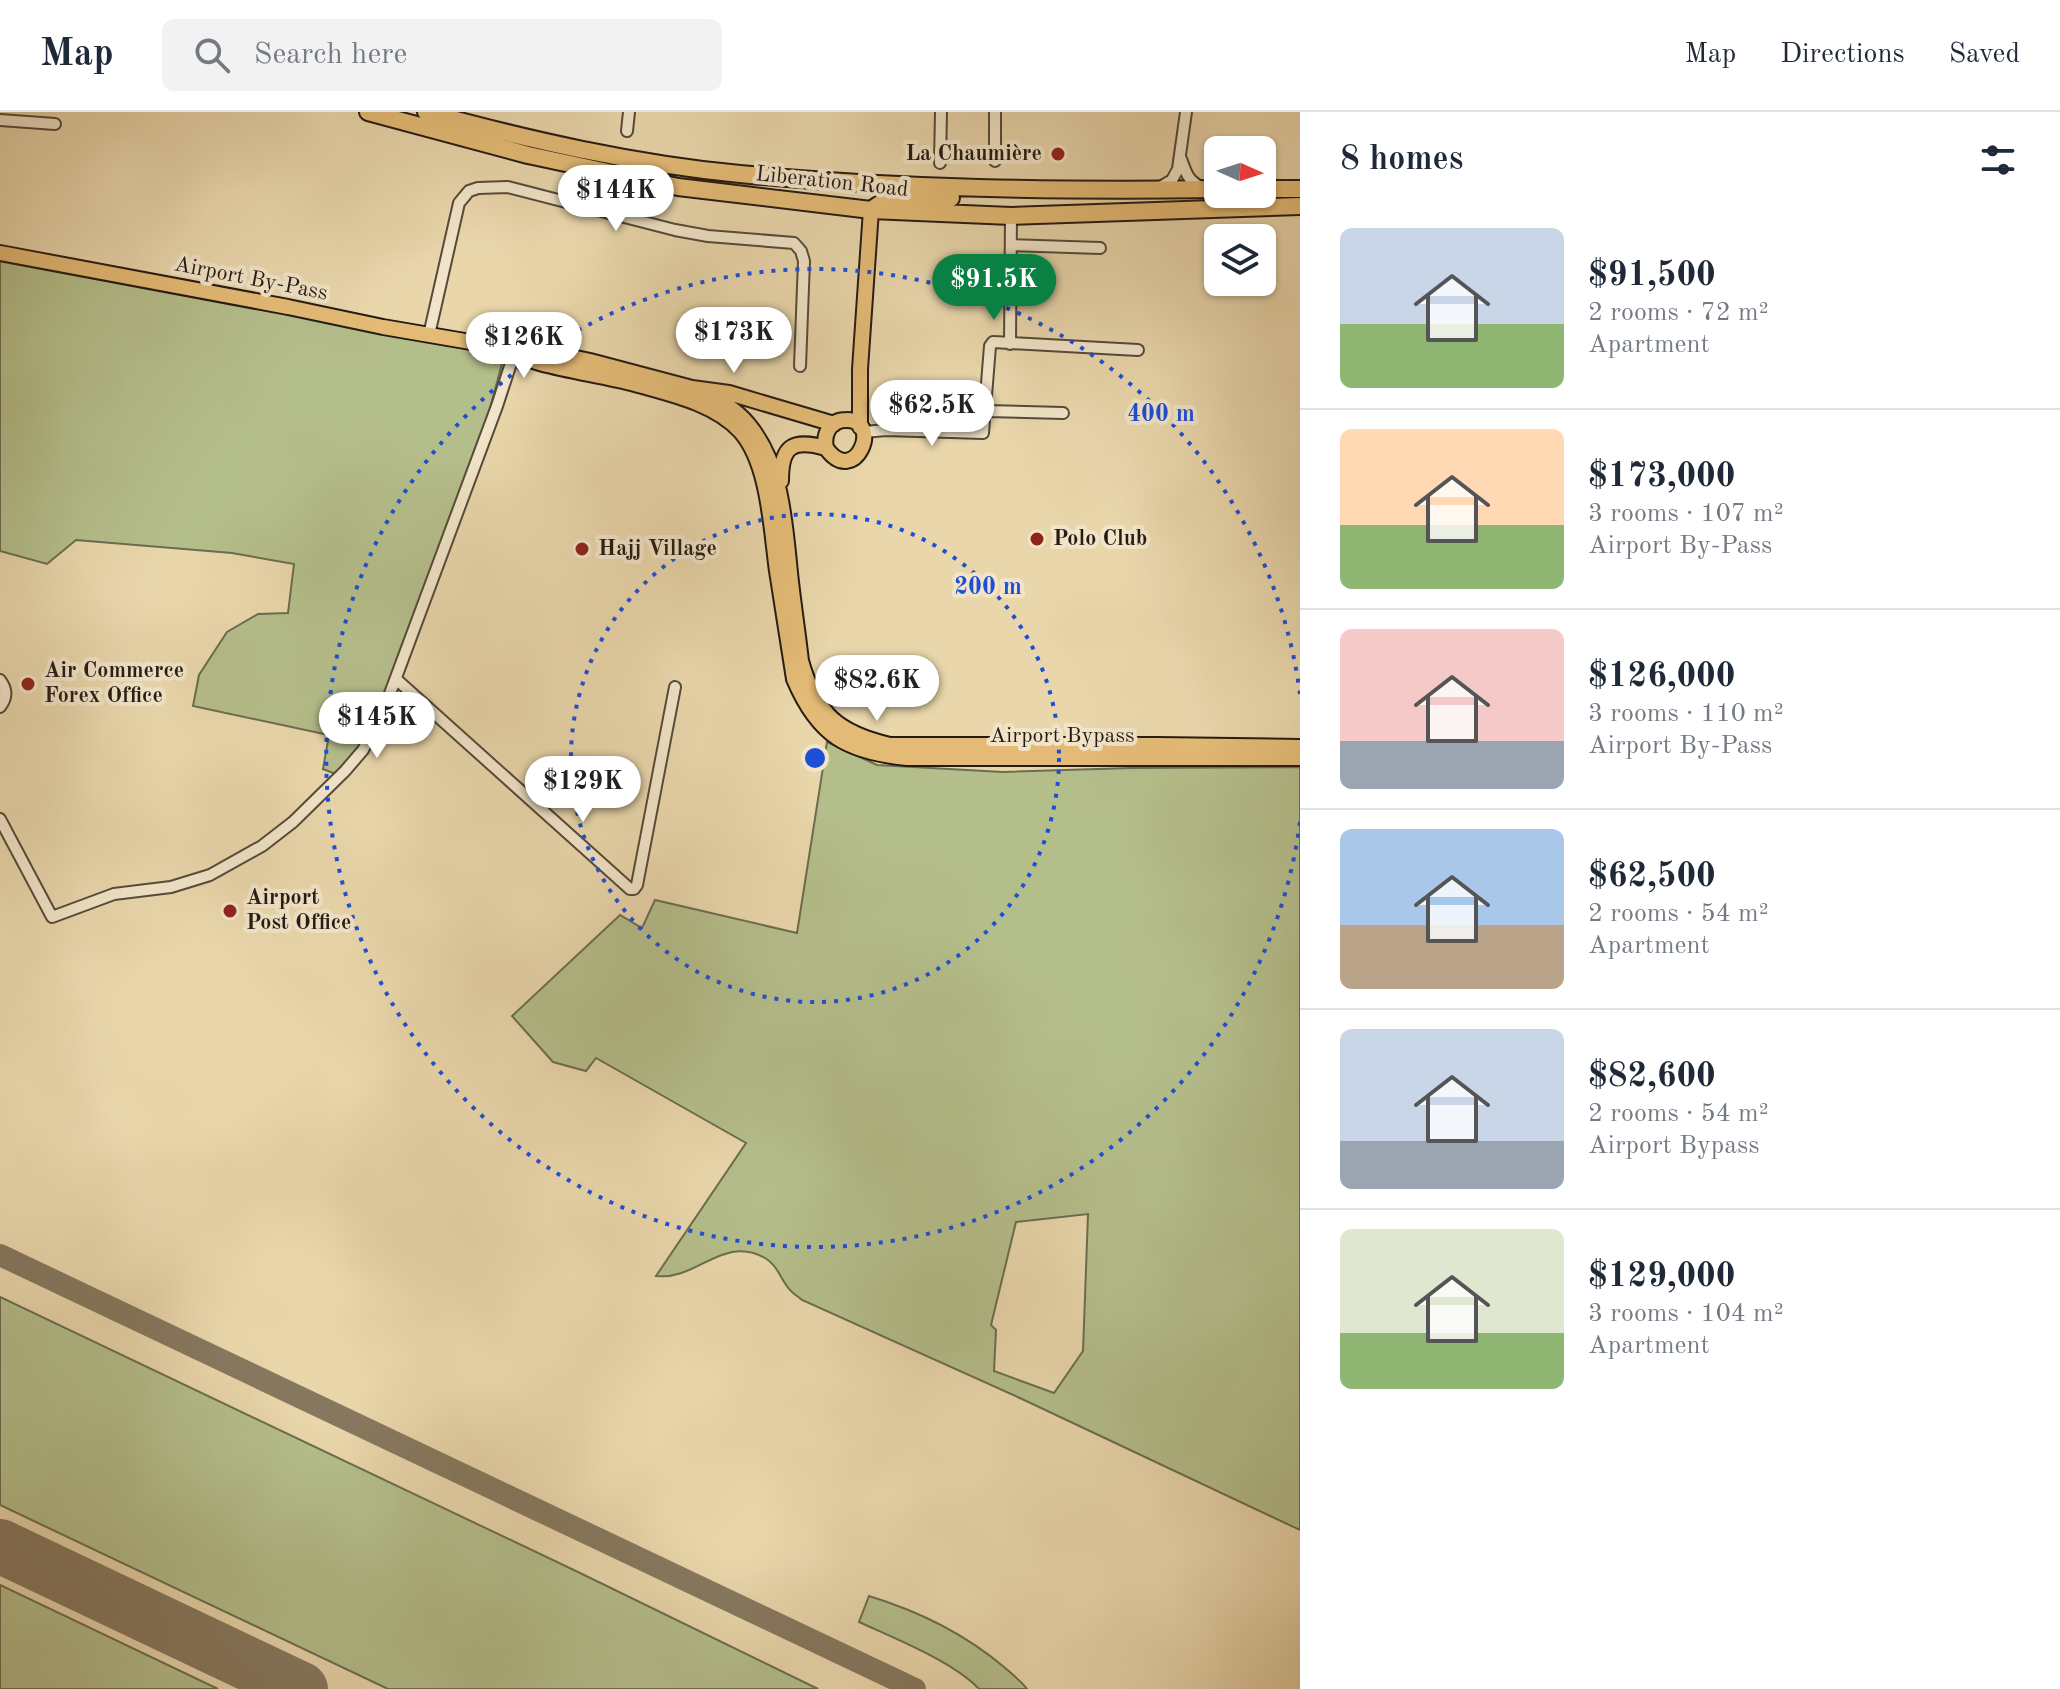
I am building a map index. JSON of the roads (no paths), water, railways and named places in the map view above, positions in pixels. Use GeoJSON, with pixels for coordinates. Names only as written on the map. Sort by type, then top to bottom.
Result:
{"type":"FeatureCollection","features":[{"type":"Feature","properties":{"kind":"highway","name":"Liberation Road"},"geometry":{"type":"LineString","coordinates":[[368,112],[528,155],[678,187],[871,210],[1011,216],[1300,206]]}},
{"type":"Feature","properties":{"kind":"highway","name":"Liberation Road"},"geometry":{"type":"LineString","coordinates":[[426,112],[599,152],[739,174],[942,188],[1204,190]]}},
{"type":"Feature","properties":{"kind":"highway"},"geometry":{"type":"LineString","coordinates":[[871,210],[887,199],[950,198],[981,193],[987,189]]}},
{"type":"Feature","properties":{"kind":"highway"},"geometry":{"type":"LineString","coordinates":[[1276,189],[1300,189]]}},
{"type":"Feature","properties":{"kind":"main road"},"geometry":{"type":"LineString","coordinates":[[781,495],[782,458],[798,444],[826,448],[839,460],[857,457],[863,450],[860,369],[871,210]]}},
{"type":"Feature","properties":{"kind":"main road","name":"Airport By-Pass"},"geometry":{"type":"LineString","coordinates":[[0,253],[494,346],[633,384],[689,394],[729,393],[839,422]]}},
{"type":"Feature","properties":{"kind":"main road"},"geometry":{"type":"LineString","coordinates":[[826,448],[826,434],[851,406],[860,369]]}},
{"type":"Feature","properties":{"kind":"main road","name":"Airport Bypass"},"geometry":{"type":"LineString","coordinates":[[689,394],[724,403],[749,425],[770,463],[781,495],[798,637],[807,683],[822,709],[845,730],[859,737],[901,746],[1300,747]]}},
{"type":"Feature","properties":{"kind":"main road","name":"Airport Bypass"},"geometry":{"type":"LineString","coordinates":[[689,394],[739,430],[753,453],[767,502],[794,679],[806,705],[818,721],[841,741],[873,753],[907,758],[1300,758]]}},
{"type":"Feature","properties":{"kind":"main road"},"geometry":{"type":"LineString","coordinates":[[839,422],[855,423],[862,429]]}},
{"type":"Feature","properties":{"kind":"street"},"geometry":{"type":"LineString","coordinates":[[627,131],[629,112]]}},
{"type":"Feature","properties":{"kind":"street"},"geometry":{"type":"LineString","coordinates":[[940,163],[941,112]]}},
{"type":"Feature","properties":{"kind":"street"},"geometry":{"type":"LineString","coordinates":[[995,112],[995,161]]}},
{"type":"Feature","properties":{"kind":"street"},"geometry":{"type":"LineString","coordinates":[[1155,190],[1172,180],[1178,169],[1186,112]]}},
{"type":"Feature","properties":{"kind":"street"},"geometry":{"type":"LineString","coordinates":[[0,120],[55,124]]}},
{"type":"Feature","properties":{"kind":"street"},"geometry":{"type":"LineString","coordinates":[[1180,157],[1185,174],[1204,186]]}},
{"type":"Feature","properties":{"kind":"street"},"geometry":{"type":"LineString","coordinates":[[429,335],[459,203],[469,191],[478,188],[508,187],[675,230],[794,243],[804,261],[800,366]]}},
{"type":"Feature","properties":{"kind":"street"},"geometry":{"type":"LineString","coordinates":[[1010,344],[1011,216]]}},
{"type":"Feature","properties":{"kind":"street"},"geometry":{"type":"LineString","coordinates":[[1011,245],[1100,248]]}},
{"type":"Feature","properties":{"kind":"street"},"geometry":{"type":"LineString","coordinates":[[862,429],[985,431],[991,343],[1138,350]]}},
{"type":"Feature","properties":{"kind":"street"},"geometry":{"type":"LineString","coordinates":[[0,819],[52,917],[114,894],[171,887],[210,875],[262,846],[311,805],[363,750],[385,707],[515,351]]}},
{"type":"Feature","properties":{"kind":"street"},"geometry":{"type":"LineString","coordinates":[[986,411],[1063,413]]}},
{"type":"Feature","properties":{"kind":"street"},"geometry":{"type":"LineString","coordinates":[[396,679],[630,889],[637,885],[675,687]]}},
{"type":"Feature","properties":{"kind":"street"},"geometry":{"type":"LineString","coordinates":[[0,680],[6,692],[0,707]]}},
{"type":"Feature","properties":{"kind":"place","name":"La Chaumière"},"geometry":{"type":"Point","coordinates":[1058,154]}},
{"type":"Feature","properties":{"kind":"place","name":"Polo Club"},"geometry":{"type":"Point","coordinates":[1037,539]}},
{"type":"Feature","properties":{"kind":"place","name":"Hajj Village"},"geometry":{"type":"Point","coordinates":[582,549]}},
{"type":"Feature","properties":{"kind":"place","name":"Air Commerce Forex Office"},"geometry":{"type":"Point","coordinates":[28,684]}},
{"type":"Feature","properties":{"kind":"place","name":"Airport Post Office"},"geometry":{"type":"Point","coordinates":[230,911]}}]}
